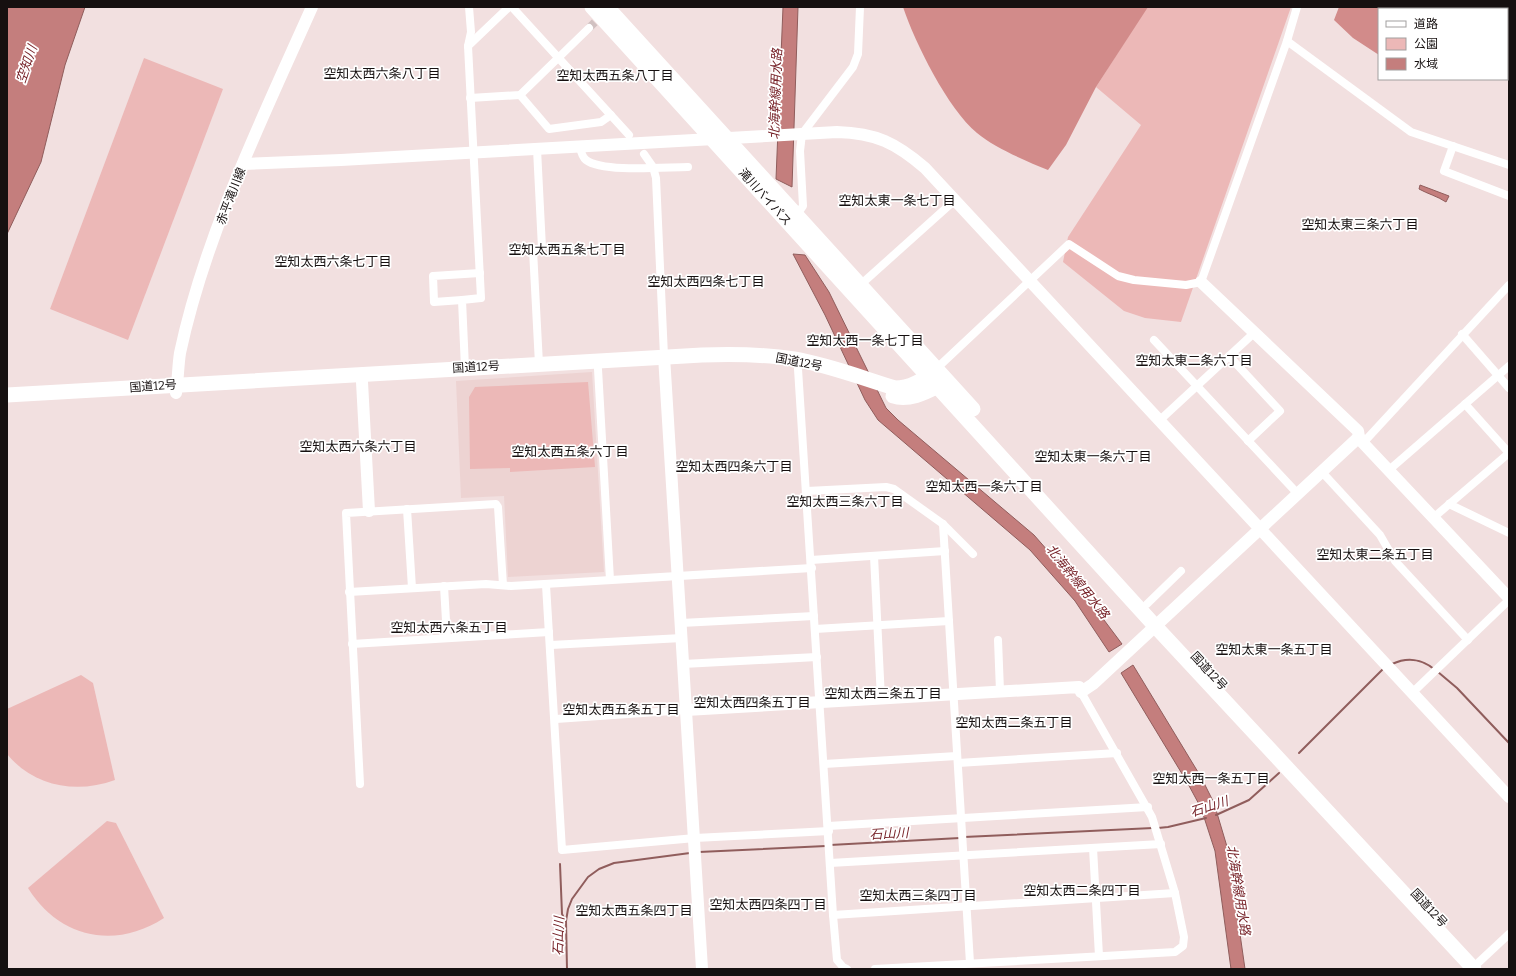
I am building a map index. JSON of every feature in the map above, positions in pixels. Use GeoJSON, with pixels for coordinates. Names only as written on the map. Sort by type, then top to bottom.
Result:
{"type":"FeatureCollection","features":[{"type":"Feature","properties":{"kind":"highway","name":"滝川バイパス"},"geometry":{"type":"LineString","coordinates":[[592,7],[719,139],[796,216],[856,289]]}},
{"type":"Feature","properties":{"kind":"highway","name":"滝川バイパス"},"geometry":{"type":"LineString","coordinates":[[607,7],[719,139],[934,377]]}},
{"type":"Feature","properties":{"kind":"highway","name":"国道12号"},"geometry":{"type":"LineString","coordinates":[[7,395],[362,382],[598,369],[665,360],[737,354],[795,359],[886,389],[896,397],[909,397],[927,392],[934,377]]}},
{"type":"Feature","properties":{"kind":"highway","name":"国道12号"},"geometry":{"type":"LineString","coordinates":[[7,403],[169,389],[539,364],[665,360],[738,362],[847,376]]}},
{"type":"Feature","properties":{"kind":"highway","name":"国道12号"},"geometry":{"type":"LineString","coordinates":[[934,377],[1147,604],[1159,624]]}},
{"type":"Feature","properties":{"kind":"highway","name":"国道12号"},"geometry":{"type":"LineString","coordinates":[[934,377],[1159,624],[1479,967]]}},
{"type":"Feature","properties":{"kind":"street","name":"赤平滝川線"},"geometry":{"type":"LineString","coordinates":[[169,389],[207,260],[243,164],[312,7]]}},
{"type":"Feature","properties":{"kind":"street"},"geometry":{"type":"LineString","coordinates":[[469,7],[470,32],[468,46],[470,98],[480,273],[481,298],[434,302],[433,276],[480,273]]}},
{"type":"Feature","properties":{"kind":"street"},"geometry":{"type":"LineString","coordinates":[[468,46],[509,7]]}},
{"type":"Feature","properties":{"kind":"street"},"geometry":{"type":"LineString","coordinates":[[512,7],[629,135]]}},
{"type":"Feature","properties":{"kind":"street"},"geometry":{"type":"LineString","coordinates":[[796,216],[803,206],[799,134],[853,67],[858,54],[860,7]]}},
{"type":"Feature","properties":{"kind":"street"},"geometry":{"type":"LineString","coordinates":[[1201,282],[1287,41],[1297,7]]}},
{"type":"Feature","properties":{"kind":"street"},"geometry":{"type":"LineString","coordinates":[[470,98],[520,95],[557,56],[589,28]]}},
{"type":"Feature","properties":{"kind":"street"},"geometry":{"type":"LineString","coordinates":[[1287,41],[1411,132],[1509,165]]}},
{"type":"Feature","properties":{"kind":"street"},"geometry":{"type":"LineString","coordinates":[[520,95],[549,129],[601,122],[611,115]]}},
{"type":"Feature","properties":{"kind":"street"},"geometry":{"type":"LineString","coordinates":[[243,164],[473,153],[799,134],[857,133],[888,141],[908,153],[955,200],[1509,797]]}},
{"type":"Feature","properties":{"kind":"street"},"geometry":{"type":"LineString","coordinates":[[1453,146],[1444,171],[1509,196]]}},
{"type":"Feature","properties":{"kind":"street"},"geometry":{"type":"LineString","coordinates":[[580,147],[581,154],[587,161],[595,164],[621,168],[688,167]]}},
{"type":"Feature","properties":{"kind":"street"},"geometry":{"type":"LineString","coordinates":[[537,149],[542,248],[534,250],[539,364]]}},
{"type":"Feature","properties":{"kind":"street"},"geometry":{"type":"LineString","coordinates":[[644,154],[653,167],[656,178],[665,360],[702,969]]}},
{"type":"Feature","properties":{"kind":"street"},"geometry":{"type":"LineString","coordinates":[[856,289],[955,200]]}},
{"type":"Feature","properties":{"kind":"street"},"geometry":{"type":"LineString","coordinates":[[934,377],[1069,244],[1118,276],[1134,280],[1186,285],[1201,282]]}},
{"type":"Feature","properties":{"kind":"street"},"geometry":{"type":"LineString","coordinates":[[1201,282],[1358,431],[1361,440],[1509,599],[1412,693]]}},
{"type":"Feature","properties":{"kind":"street"},"geometry":{"type":"LineString","coordinates":[[1081,692],[1093,684],[1159,624],[1321,471],[1361,440],[1509,285]]}},
{"type":"Feature","properties":{"kind":"street"},"geometry":{"type":"LineString","coordinates":[[462,300],[465,368]]}},
{"type":"Feature","properties":{"kind":"street"},"geometry":{"type":"LineString","coordinates":[[1160,420],[1254,333]]}},
{"type":"Feature","properties":{"kind":"street"},"geometry":{"type":"LineString","coordinates":[[1462,334],[1509,388]]}},
{"type":"Feature","properties":{"kind":"street"},"geometry":{"type":"LineString","coordinates":[[1154,340],[1297,493]]}},
{"type":"Feature","properties":{"kind":"street"},"geometry":{"type":"LineString","coordinates":[[1229,356],[1280,411],[1248,441]]}},
{"type":"Feature","properties":{"kind":"street"},"geometry":{"type":"LineString","coordinates":[[1389,470],[1509,366]]}},
{"type":"Feature","properties":{"kind":"street"},"geometry":{"type":"LineString","coordinates":[[598,369],[610,580]]}},
{"type":"Feature","properties":{"kind":"street"},"geometry":{"type":"LineString","coordinates":[[798,369],[812,564],[833,915],[837,960],[847,969]]}},
{"type":"Feature","properties":{"kind":"street"},"geometry":{"type":"LineString","coordinates":[[362,382],[369,511]]}},
{"type":"Feature","properties":{"kind":"street"},"geometry":{"type":"LineString","coordinates":[[1433,518],[1509,453],[1464,404]]}},
{"type":"Feature","properties":{"kind":"street"},"geometry":{"type":"LineString","coordinates":[[1321,471],[1380,535],[1395,562],[1468,640]]}},
{"type":"Feature","properties":{"kind":"street"},"geometry":{"type":"LineString","coordinates":[[807,491],[886,487],[894,489],[943,524],[973,554]]}},
{"type":"Feature","properties":{"kind":"street"},"geometry":{"type":"LineString","coordinates":[[360,784],[346,513],[496,504],[498,507],[503,585]]}},
{"type":"Feature","properties":{"kind":"street"},"geometry":{"type":"LineString","coordinates":[[1449,504],[1509,533]]}},
{"type":"Feature","properties":{"kind":"street"},"geometry":{"type":"LineString","coordinates":[[407,509],[412,588]]}},
{"type":"Feature","properties":{"kind":"street"},"geometry":{"type":"LineString","coordinates":[[943,524],[970,963]]}},
{"type":"Feature","properties":{"kind":"street"},"geometry":{"type":"LineString","coordinates":[[349,592],[486,584],[511,586],[546,585],[678,577],[812,564],[874,556],[945,552]]}},
{"type":"Feature","properties":{"kind":"street"},"geometry":{"type":"LineString","coordinates":[[874,556],[881,699]]}},
{"type":"Feature","properties":{"kind":"street"},"geometry":{"type":"LineString","coordinates":[[1147,604],[1181,571]]}},
{"type":"Feature","properties":{"kind":"street"},"geometry":{"type":"LineString","coordinates":[[546,585],[556,719],[562,850],[695,843],[961,820],[1148,807]]}},
{"type":"Feature","properties":{"kind":"street"},"geometry":{"type":"LineString","coordinates":[[444,586],[447,638]]}},
{"type":"Feature","properties":{"kind":"street"},"geometry":{"type":"LineString","coordinates":[[681,623],[814,616]]}},
{"type":"Feature","properties":{"kind":"street"},"geometry":{"type":"LineString","coordinates":[[815,629],[949,621]]}},
{"type":"Feature","properties":{"kind":"street"},"geometry":{"type":"LineString","coordinates":[[352,644],[549,632]]}},
{"type":"Feature","properties":{"kind":"street"},"geometry":{"type":"LineString","coordinates":[[551,645],[682,638]]}},
{"type":"Feature","properties":{"kind":"street"},"geometry":{"type":"LineString","coordinates":[[998,640],[1000,691]]}},
{"type":"Feature","properties":{"kind":"street"},"geometry":{"type":"LineString","coordinates":[[684,664],[817,657]]}},
{"type":"Feature","properties":{"kind":"street"},"geometry":{"type":"LineString","coordinates":[[556,719],[1079,687],[1152,816],[1175,893],[1184,937],[1182,946],[1175,952],[876,969]]}},
{"type":"Feature","properties":{"kind":"street"},"geometry":{"type":"LineString","coordinates":[[824,764],[1117,753]]}},
{"type":"Feature","properties":{"kind":"street"},"geometry":{"type":"LineString","coordinates":[[830,863],[1161,844]]}},
{"type":"Feature","properties":{"kind":"street"},"geometry":{"type":"LineString","coordinates":[[1093,848],[1099,956]]}},
{"type":"Feature","properties":{"kind":"street"},"geometry":{"type":"LineString","coordinates":[[833,915],[1175,893]]}},
{"type":"Feature","properties":{"kind":"street"},"geometry":{"type":"LineString","coordinates":[[1479,967],[1509,934]]}},
{"type":"Feature","properties":{"kind":"shaded area"},"geometry":{"type":"Polygon","coordinates":[[[903,7],[1148,7],[1096,87],[1066,145],[1048,170],[984,139],[966,122],[944,92],[924,56],[908,22],[903,7]]]}},
{"type":"Feature","properties":{"kind":"shaded area"},"geometry":{"type":"Polygon","coordinates":[[[1339,7],[1425,7],[1378,8],[1378,54],[1353,38],[1334,20],[1339,7]]]}},
{"type":"Feature","properties":{"kind":"shaded area"},"geometry":{"type":"Polygon","coordinates":[[[592,372],[604,572],[508,577],[504,496],[461,498],[456,381],[592,372]]]}},
{"type":"Feature","properties":{"kind":"green space"},"geometry":{"type":"Polygon","coordinates":[[[1147,7],[1291,7],[1181,322],[1145,318],[1124,311],[1063,262],[1068,237],[1141,125],[1096,87],[1147,7]]]}},
{"type":"Feature","properties":{"kind":"green space"},"geometry":{"type":"Polygon","coordinates":[[[144,58],[223,89],[128,340],[50,309],[144,58]]]}},
{"type":"Feature","properties":{"kind":"green space"},"geometry":{"type":"Polygon","coordinates":[[[588,382],[595,467],[510,472],[510,468],[470,469],[469,397],[475,387],[588,382]]]}},
{"type":"Feature","properties":{"kind":"green space"},"geometry":{"type":"Polygon","coordinates":[[[81,675],[93,683],[115,780],[86,786],[71,787],[57,785],[30,774],[7,754],[7,709],[81,675]]]}},
{"type":"Feature","properties":{"kind":"green space"},"geometry":{"type":"Polygon","coordinates":[[[107,821],[116,823],[164,918],[145,928],[126,934],[108,936],[89,934],[72,928],[55,918],[41,905],[28,888],[107,821]]]}},
{"type":"Feature","properties":{"kind":"water","name":"空知川"},"geometry":{"type":"Polygon","coordinates":[[[7,7],[85,7],[65,65],[41,162],[7,234],[7,7]]]}},
{"type":"Feature","properties":{"kind":"water"},"geometry":{"type":"Polygon","coordinates":[[[783,7],[798,7],[792,187],[776,179],[783,7]]]}},
{"type":"Feature","properties":{"kind":"water"},"geometry":{"type":"Polygon","coordinates":[[[1420,185],[1449,196],[1446,202],[1419,189],[1420,185]]]}},
{"type":"Feature","properties":{"kind":"water"},"geometry":{"type":"Polygon","coordinates":[[[793,254],[805,255],[829,292],[886,408],[898,420],[1034,535],[1077,584],[1122,644],[1109,652],[1075,601],[1030,550],[878,420],[865,400],[825,315],[793,254]]]}},
{"type":"Feature","properties":{"kind":"water"},"geometry":{"type":"Polygon","coordinates":[[[1133,665],[1201,777],[1214,803],[1228,850],[1245,969],[1231,969],[1215,851],[1201,808],[1187,782],[1121,673],[1133,665]]]}},
{"type":"Feature","properties":{"kind":"waterway","name":"石山川"},"geometry":{"type":"LineString","coordinates":[[1392,664],[1403,660],[1414,660],[1424,663],[1434,669]]}},
{"type":"Feature","properties":{"kind":"waterway","name":"石山川"},"geometry":{"type":"LineString","coordinates":[[1299,753],[1383,669]]}},
{"type":"Feature","properties":{"kind":"waterway","name":"石山川"},"geometry":{"type":"LineString","coordinates":[[1438,672],[1457,688],[1509,743]]}},
{"type":"Feature","properties":{"kind":"waterway","name":"石山川"},"geometry":{"type":"LineString","coordinates":[[1216,815],[1249,800],[1279,773]]}},
{"type":"Feature","properties":{"kind":"waterway","name":"石山川"},"geometry":{"type":"LineString","coordinates":[[1158,828],[1206,818]]}},
{"type":"Feature","properties":{"kind":"waterway","name":"石山川"},"geometry":{"type":"LineString","coordinates":[[964,837],[1153,828]]}},
{"type":"Feature","properties":{"kind":"waterway","name":"石山川"},"geometry":{"type":"LineString","coordinates":[[830,845],[960,838]]}},
{"type":"Feature","properties":{"kind":"waterway","name":"石山川"},"geometry":{"type":"LineString","coordinates":[[699,852],[826,846]]}},
{"type":"Feature","properties":{"kind":"waterway","name":"石山川"},"geometry":{"type":"LineString","coordinates":[[567,969],[566,921],[568,909],[572,899],[588,877],[599,869],[614,863],[690,853]]}},
{"type":"Feature","properties":{"kind":"waterway"},"geometry":{"type":"LineString","coordinates":[[560,864],[562,914],[565,920]]}},
{"type":"Feature","properties":{"kind":"tunnel"},"geometry":{"type":"LineString","coordinates":[[589,28],[603,14]]}},
{"type":"Feature","properties":{"kind":"district","name":"空知太西六条八丁目"},"geometry":{"type":"Point","coordinates":[382,73]}},
{"type":"Feature","properties":{"kind":"district","name":"空知太西五条八丁目"},"geometry":{"type":"Point","coordinates":[615,75]}},
{"type":"Feature","properties":{"kind":"district","name":"空知太東一条七丁目"},"geometry":{"type":"Point","coordinates":[897,200]}},
{"type":"Feature","properties":{"kind":"district","name":"空知太東三条六丁目"},"geometry":{"type":"Point","coordinates":[1360,224]}},
{"type":"Feature","properties":{"kind":"district","name":"空知太西五条七丁目"},"geometry":{"type":"Point","coordinates":[567,249]}},
{"type":"Feature","properties":{"kind":"district","name":"空知太西六条七丁目"},"geometry":{"type":"Point","coordinates":[333,261]}},
{"type":"Feature","properties":{"kind":"district","name":"空知太西四条七丁目"},"geometry":{"type":"Point","coordinates":[706,281]}},
{"type":"Feature","properties":{"kind":"district","name":"空知太西一条七丁目"},"geometry":{"type":"Point","coordinates":[865,340]}},
{"type":"Feature","properties":{"kind":"district","name":"空知太東二条六丁目"},"geometry":{"type":"Point","coordinates":[1194,360]}},
{"type":"Feature","properties":{"kind":"district","name":"空知太西六条六丁目"},"geometry":{"type":"Point","coordinates":[358,446]}},
{"type":"Feature","properties":{"kind":"district","name":"空知太西五条六丁目"},"geometry":{"type":"Point","coordinates":[570,451]}},
{"type":"Feature","properties":{"kind":"district","name":"空知太東一条六丁目"},"geometry":{"type":"Point","coordinates":[1093,456]}},
{"type":"Feature","properties":{"kind":"district","name":"空知太西四条六丁目"},"geometry":{"type":"Point","coordinates":[734,466]}},
{"type":"Feature","properties":{"kind":"district","name":"空知太西一条六丁目"},"geometry":{"type":"Point","coordinates":[984,486]}},
{"type":"Feature","properties":{"kind":"district","name":"空知太西三条六丁目"},"geometry":{"type":"Point","coordinates":[845,501]}},
{"type":"Feature","properties":{"kind":"district","name":"空知太東二条五丁目"},"geometry":{"type":"Point","coordinates":[1375,554]}},
{"type":"Feature","properties":{"kind":"district","name":"空知太西六条五丁目"},"geometry":{"type":"Point","coordinates":[449,627]}},
{"type":"Feature","properties":{"kind":"district","name":"空知太東一条五丁目"},"geometry":{"type":"Point","coordinates":[1274,649]}},
{"type":"Feature","properties":{"kind":"district","name":"空知太西三条五丁目"},"geometry":{"type":"Point","coordinates":[883,693]}},
{"type":"Feature","properties":{"kind":"district","name":"空知太西四条五丁目"},"geometry":{"type":"Point","coordinates":[752,702]}},
{"type":"Feature","properties":{"kind":"district","name":"空知太西五条五丁目"},"geometry":{"type":"Point","coordinates":[621,709]}},
{"type":"Feature","properties":{"kind":"district","name":"空知太西二条五丁目"},"geometry":{"type":"Point","coordinates":[1014,722]}},
{"type":"Feature","properties":{"kind":"district","name":"空知太西一条五丁目"},"geometry":{"type":"Point","coordinates":[1211,778]}},
{"type":"Feature","properties":{"kind":"district","name":"空知太西二条四丁目"},"geometry":{"type":"Point","coordinates":[1082,890]}},
{"type":"Feature","properties":{"kind":"district","name":"空知太西三条四丁目"},"geometry":{"type":"Point","coordinates":[918,895]}},
{"type":"Feature","properties":{"kind":"district","name":"空知太西四条四丁目"},"geometry":{"type":"Point","coordinates":[768,904]}},
{"type":"Feature","properties":{"kind":"district","name":"空知太西五条四丁目"},"geometry":{"type":"Point","coordinates":[634,910]}},
{"type":"Feature","properties":{"kind":"water label","name":"北海幹線用水路"},"geometry":{"type":"Point","coordinates":[775,94]}},
{"type":"Feature","properties":{"kind":"water label","name":"北海幹線用水路"},"geometry":{"type":"Point","coordinates":[1078,581]}},
{"type":"Feature","properties":{"kind":"water label","name":"北海幹線用水路"},"geometry":{"type":"Point","coordinates":[1239,890]}}]}
